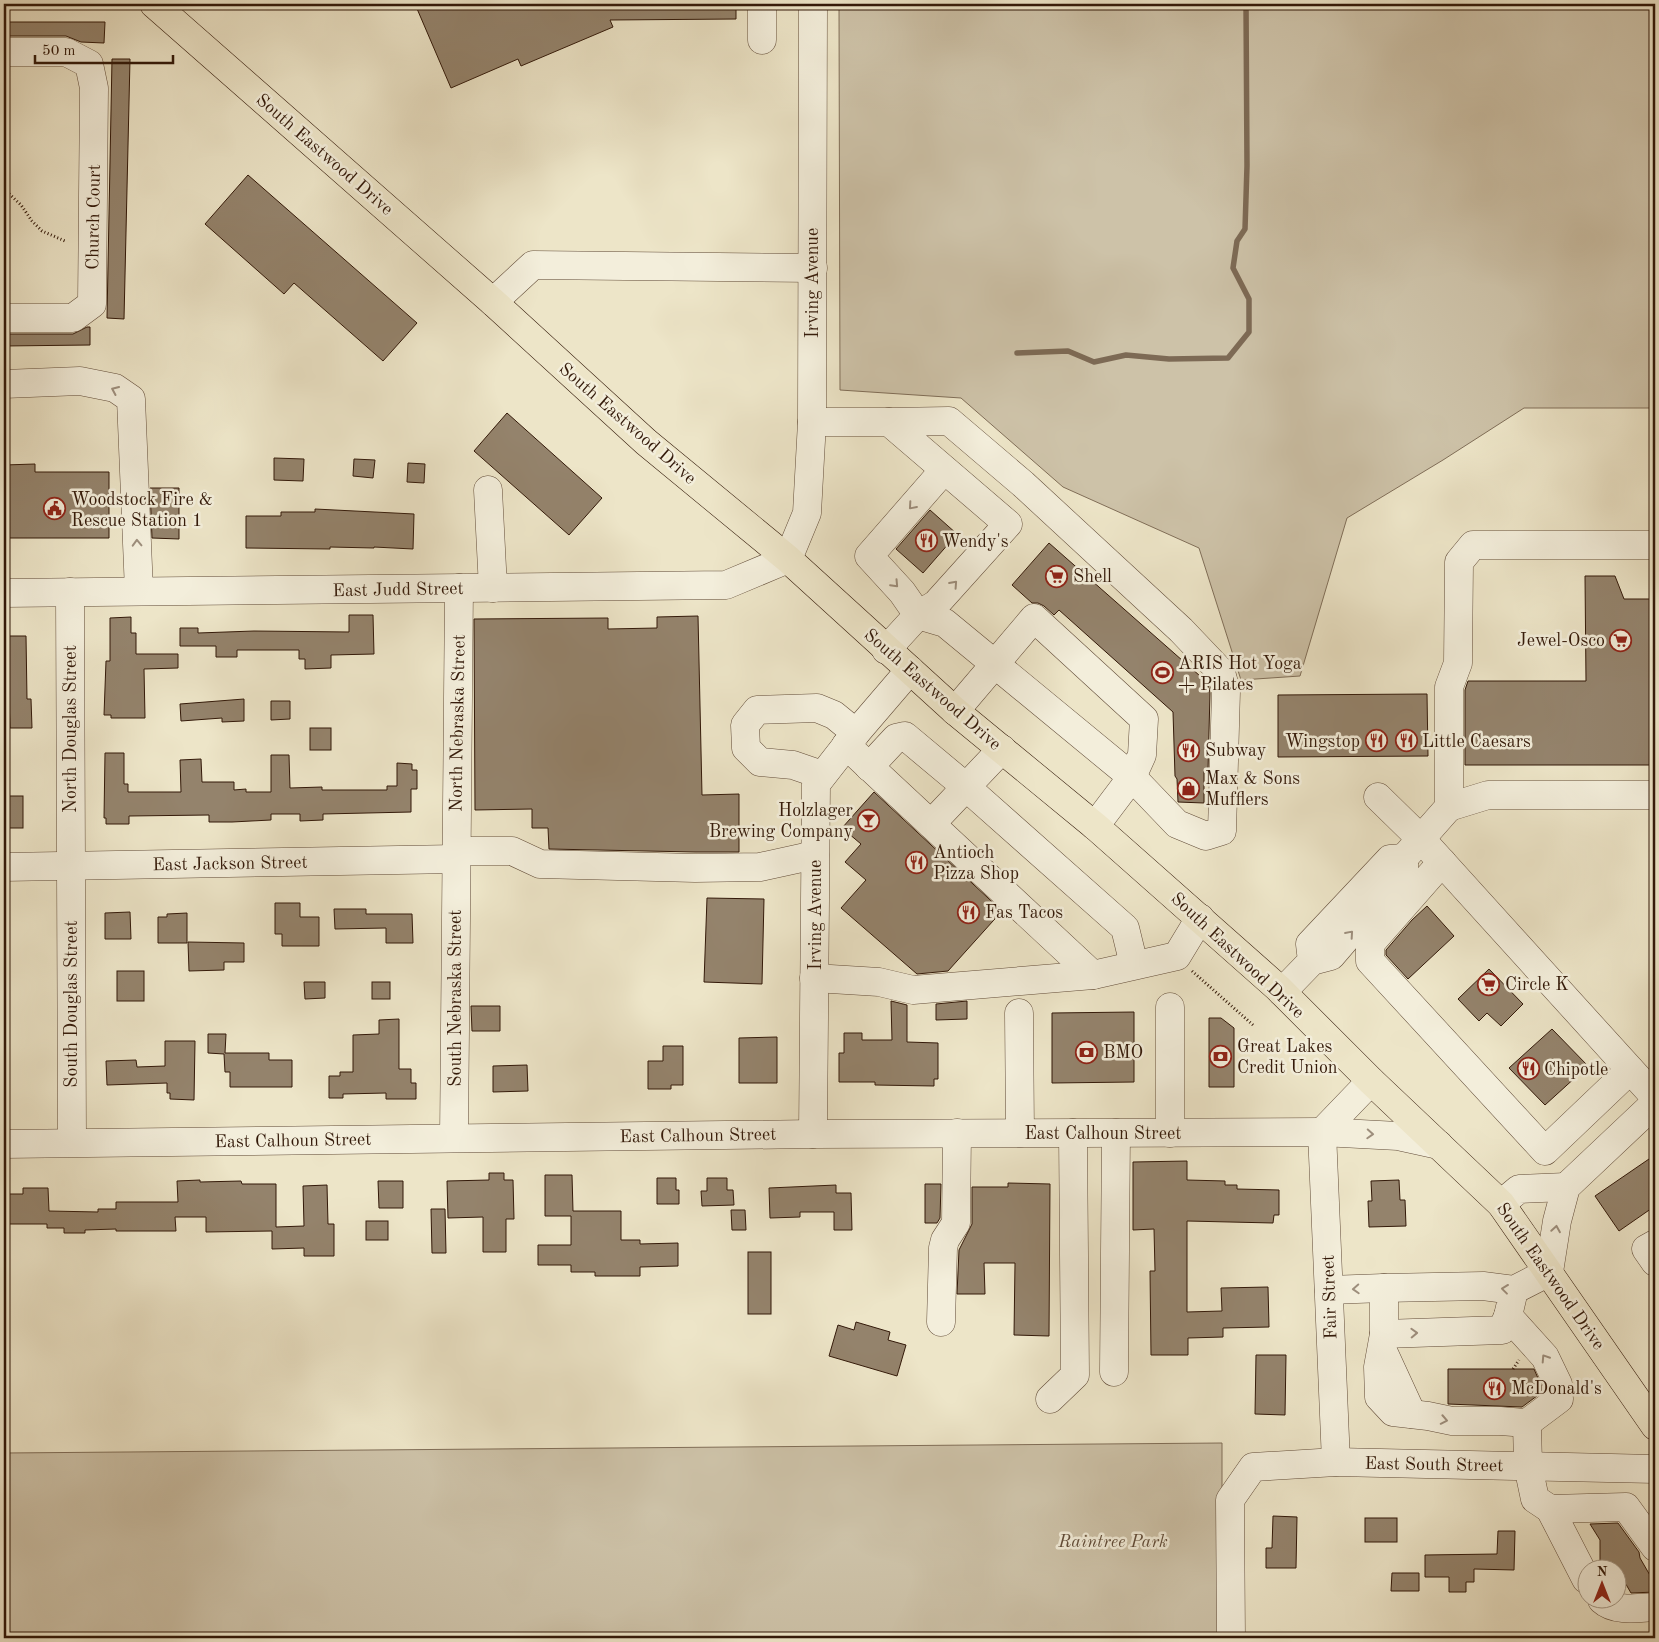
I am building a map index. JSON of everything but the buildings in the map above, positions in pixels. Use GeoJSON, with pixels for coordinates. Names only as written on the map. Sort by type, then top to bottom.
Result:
{"type":"FeatureCollection","features":[{"type":"Feature","properties":{"kind":"main road","name":"South Eastwood Drive"},"geometry":{"type":"LineString","coordinates":[[154,4],[493,302],[646,442],[788,559],[955,711],[1095,826],[1282,992],[1371,1081],[1501,1204],[1655,1426]]}},
{"type":"Feature","properties":{"kind":"street"},"geometry":{"type":"LineString","coordinates":[[762,4],[762,40]]}},
{"type":"Feature","properties":{"kind":"street","name":"Irving Avenue"},"geometry":{"type":"LineString","coordinates":[[788,559],[807,513],[812,422],[813,4]]}},
{"type":"Feature","properties":{"kind":"street","name":"Church Court"},"geometry":{"type":"LineString","coordinates":[[4,52],[66,52],[89,64],[94,88],[92,304],[73,318],[4,318]]}},
{"type":"Feature","properties":{"kind":"street"},"geometry":{"type":"LineString","coordinates":[[493,302],[533,265],[813,268]]}},
{"type":"Feature","properties":{"kind":"street"},"geometry":{"type":"LineString","coordinates":[[4,384],[80,381],[115,388],[130,399],[139,591]]}},
{"type":"Feature","properties":{"kind":"street"},"geometry":{"type":"LineString","coordinates":[[812,422],[894,427],[949,421],[1023,484],[1181,630],[1221,672],[1226,691],[1222,831],[1206,836],[1177,824],[1132,776],[945,623],[918,615],[902,592],[869,556],[944,470]]}},
{"type":"Feature","properties":{"kind":"street"},"geometry":{"type":"LineString","coordinates":[[886,650],[918,615],[936,604],[1008,524],[894,427]]}},
{"type":"Feature","properties":{"kind":"street"},"geometry":{"type":"LineString","coordinates":[[488,490],[493,588]]}},
{"type":"Feature","properties":{"kind":"street"},"geometry":{"type":"LineString","coordinates":[[1448,807],[1449,687],[1458,663],[1459,562],[1473,545],[1655,545]]}},
{"type":"Feature","properties":{"kind":"street","name":"East Judd Street"},"geometry":{"type":"LineString","coordinates":[[4,593],[726,585],[788,559]]}},
{"type":"Feature","properties":{"kind":"street","name":"North Nebraska Street"},"geometry":{"type":"LineString","coordinates":[[456,855],[459,588]]}},
{"type":"Feature","properties":{"kind":"street","name":"North Douglas Street"},"geometry":{"type":"LineString","coordinates":[[70,592],[70,866]]}},
{"type":"Feature","properties":{"kind":"street"},"geometry":{"type":"LineString","coordinates":[[955,711],[1034,618],[1144,719],[1142,756],[1132,776],[1095,826]]}},
{"type":"Feature","properties":{"kind":"street","name":"Irving Avenue"},"geometry":{"type":"LineString","coordinates":[[813,1134],[816,784],[851,739],[910,670]]}},
{"type":"Feature","properties":{"kind":"street"},"geometry":{"type":"LineString","coordinates":[[822,775],[793,765],[760,762],[746,748],[745,725],[757,710],[818,708],[834,715],[869,767],[1093,974]]}},
{"type":"Feature","properties":{"kind":"street"},"geometry":{"type":"LineString","coordinates":[[869,767],[896,738],[905,736],[966,787],[1125,928],[1134,965]]}},
{"type":"Feature","properties":{"kind":"street"},"geometry":{"type":"LineString","coordinates":[[931,824],[1002,749]]}},
{"type":"Feature","properties":{"kind":"street"},"geometry":{"type":"LineString","coordinates":[[1282,992],[1312,961],[1331,956],[1404,871],[1413,848],[1448,807],[1488,795],[1655,796]]}},
{"type":"Feature","properties":{"kind":"street"},"geometry":{"type":"LineString","coordinates":[[1378,797],[1413,848],[1442,862],[1655,1097]]}},
{"type":"Feature","properties":{"kind":"street","name":"East Jackson Street"},"geometry":{"type":"LineString","coordinates":[[4,867],[456,855],[512,851],[540,864],[694,868],[760,866],[815,855]]}},
{"type":"Feature","properties":{"kind":"street","name":"South Nebraska Street"},"geometry":{"type":"LineString","coordinates":[[454,1138],[456,855]]}},
{"type":"Feature","properties":{"kind":"street"},"geometry":{"type":"LineString","coordinates":[[1442,862],[1370,944],[1370,961],[1545,1150],[1630,1070]]}},
{"type":"Feature","properties":{"kind":"street","name":"South Douglas Street"},"geometry":{"type":"LineString","coordinates":[[70,866],[72,1142]]}},
{"type":"Feature","properties":{"kind":"street"},"geometry":{"type":"LineString","coordinates":[[814,978],[879,982],[913,990],[1093,974],[1177,956],[1200,918]]}},
{"type":"Feature","properties":{"kind":"street"},"geometry":{"type":"LineString","coordinates":[[1170,1007],[1170,1132]]}},
{"type":"Feature","properties":{"kind":"street"},"geometry":{"type":"LineString","coordinates":[[1019,1013],[1020,1133]]}},
{"type":"Feature","properties":{"kind":"street"},"geometry":{"type":"LineString","coordinates":[[1322,1132],[1371,1081]]}},
{"type":"Feature","properties":{"kind":"street"},"geometry":{"type":"LineString","coordinates":[[1383,1341],[1502,1330],[1511,1303],[1549,1272],[1557,1221],[1566,1186],[1655,1103]]}},
{"type":"Feature","properties":{"kind":"street","name":"East Calhoun Street"},"geometry":{"type":"LineString","coordinates":[[4,1144],[813,1134],[1322,1132],[1398,1136],[1440,1145]]}},
{"type":"Feature","properties":{"kind":"street","name":"Fair Street"},"geometry":{"type":"LineString","coordinates":[[1322,1132],[1336,1462]]}},
{"type":"Feature","properties":{"kind":"street"},"geometry":{"type":"LineString","coordinates":[[1050,1399],[1075,1375],[1073,1133]]}},
{"type":"Feature","properties":{"kind":"street"},"geometry":{"type":"LineString","coordinates":[[1114,1372],[1116,1133]]}},
{"type":"Feature","properties":{"kind":"street"},"geometry":{"type":"LineString","coordinates":[[941,1322],[943,1248],[945,1240],[956,1223],[957,1134]]}},
{"type":"Feature","properties":{"kind":"street"},"geometry":{"type":"LineString","coordinates":[[1501,1204],[1519,1189],[1543,1189],[1566,1186]]}},
{"type":"Feature","properties":{"kind":"street"},"geometry":{"type":"LineString","coordinates":[[1655,1244],[1646,1249],[1655,1262]]}},
{"type":"Feature","properties":{"kind":"street"},"geometry":{"type":"LineString","coordinates":[[1328,1290],[1384,1288],[1483,1286],[1511,1303],[1545,1357],[1558,1384],[1559,1399],[1527,1423],[1500,1421],[1452,1422],[1393,1412],[1379,1397],[1378,1366],[1383,1341],[1384,1288]]}},
{"type":"Feature","properties":{"kind":"street"},"geometry":{"type":"LineString","coordinates":[[1527,1423],[1528,1466],[1535,1499],[1550,1509],[1576,1560]]}},
{"type":"Feature","properties":{"kind":"street","name":"East South Street"},"geometry":{"type":"LineString","coordinates":[[1231,1638],[1230,1500],[1253,1467],[1336,1462],[1655,1469]]}},
{"type":"Feature","properties":{"kind":"street"},"geometry":{"type":"LineString","coordinates":[[1550,1509],[1626,1508],[1655,1547]]}},
{"type":"Feature","properties":{"kind":"street"},"geometry":{"type":"LineString","coordinates":[[1626,1608],[1655,1607]]}},
{"type":"Feature","properties":{"kind":"path"},"geometry":{"type":"LineString","coordinates":[[4,123],[8,79]]}},
{"type":"Feature","properties":{"kind":"path"},"geometry":{"type":"LineString","coordinates":[[4,189],[21,204],[32,221],[42,231],[65,240]]}},
{"type":"Feature","properties":{"kind":"path"},"geometry":{"type":"LineString","coordinates":[[1174,956],[1253,1025]]}},
{"type":"Feature","properties":{"kind":"green space"},"geometry":{"type":"Polygon","coordinates":[[[839,4],[1655,4],[1655,408],[1524,408],[1347,518],[1300,676],[1241,680],[1199,548],[1063,487],[961,398],[840,390],[839,4]]]}},
{"type":"Feature","properties":{"kind":"green space","name":"Raintree Park"},"geometry":{"type":"Polygon","coordinates":[[[1222,1443],[1222,1638],[4,1638],[4,1453],[1222,1443]]]}},
{"type":"Feature","properties":{"kind":"waterway"},"geometry":{"type":"LineString","coordinates":[[1017,353],[1068,351],[1094,362],[1126,355],[1169,359],[1228,358],[1249,332],[1249,299],[1233,268],[1237,241],[1245,229],[1247,166],[1246,4]]}},
{"type":"Feature","properties":{"kind":"place","name":"Woodstock Fire & Rescue Station 1"},"geometry":{"type":"Point","coordinates":[55,509]}},
{"type":"Feature","properties":{"kind":"place","name":"Wendy's"},"geometry":{"type":"Point","coordinates":[926,541]}},
{"type":"Feature","properties":{"kind":"place","name":"Shell"},"geometry":{"type":"Point","coordinates":[1057,576]}},
{"type":"Feature","properties":{"kind":"place","name":"Jewel-Osco"},"geometry":{"type":"Point","coordinates":[1621,640]}},
{"type":"Feature","properties":{"kind":"place","name":"ARIS Hot Yoga + Pilates"},"geometry":{"type":"Point","coordinates":[1162,673]}},
{"type":"Feature","properties":{"kind":"place","name":"Wingstop"},"geometry":{"type":"Point","coordinates":[1376,741]}},
{"type":"Feature","properties":{"kind":"place","name":"Little Caesars"},"geometry":{"type":"Point","coordinates":[1406,741]}},
{"type":"Feature","properties":{"kind":"place","name":"Subway"},"geometry":{"type":"Point","coordinates":[1189,750]}},
{"type":"Feature","properties":{"kind":"place","name":"Max & Sons Mufflers"},"geometry":{"type":"Point","coordinates":[1189,788]}},
{"type":"Feature","properties":{"kind":"place","name":"Holzlager Brewing Company"},"geometry":{"type":"Point","coordinates":[869,820]}},
{"type":"Feature","properties":{"kind":"place","name":"Antioch Pizza Shop"},"geometry":{"type":"Point","coordinates":[917,862]}},
{"type":"Feature","properties":{"kind":"place","name":"Fas Tacos"},"geometry":{"type":"Point","coordinates":[969,912]}},
{"type":"Feature","properties":{"kind":"place","name":"Circle K"},"geometry":{"type":"Point","coordinates":[1489,984]}},
{"type":"Feature","properties":{"kind":"place","name":"BMO"},"geometry":{"type":"Point","coordinates":[1087,1052]}},
{"type":"Feature","properties":{"kind":"place","name":"Great Lakes Credit Union"},"geometry":{"type":"Point","coordinates":[1221,1056]}},
{"type":"Feature","properties":{"kind":"place","name":"Chipotle"},"geometry":{"type":"Point","coordinates":[1528,1069]}},
{"type":"Feature","properties":{"kind":"place","name":"McDonald's"},"geometry":{"type":"Point","coordinates":[1495,1388]}}]}
